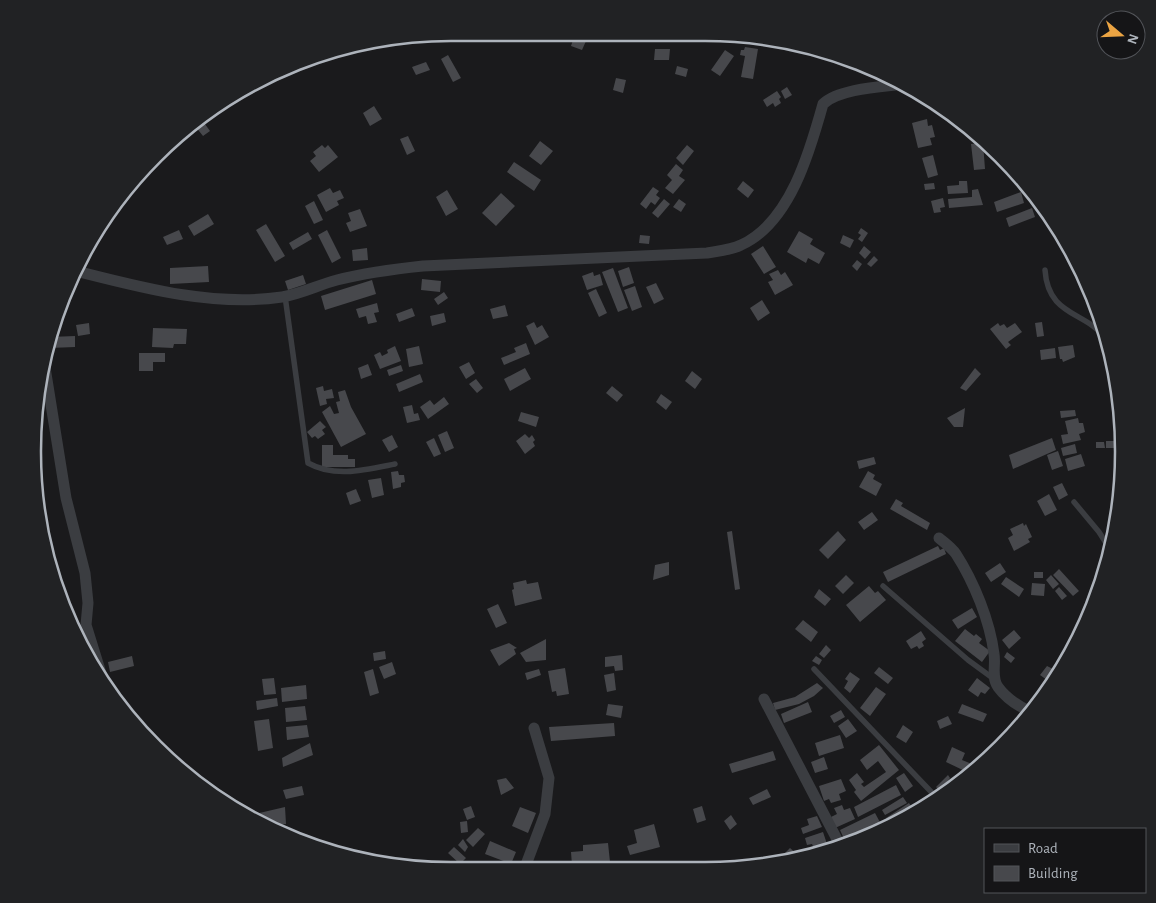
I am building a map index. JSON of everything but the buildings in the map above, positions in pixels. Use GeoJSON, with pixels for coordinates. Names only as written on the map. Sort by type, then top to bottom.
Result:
{"type":"FeatureCollection","features":[{"type":"Feature","properties":{"kind":"street"},"geometry":{"type":"LineString","coordinates":[[83,273],[131,285],[215,300],[253,300],[285,296],[336,280],[388,270],[597,257],[707,253],[741,246],[761,231],[792,194],[805,165],[824,104],[828,98],[867,87],[889,85]]}},
{"type":"Feature","properties":{"kind":"street"},"geometry":{"type":"LineString","coordinates":[[47,382],[66,498],[85,573],[88,603],[86,625],[97,659]]}},
{"type":"Feature","properties":{"kind":"street"},"geometry":{"type":"LineString","coordinates":[[939,538],[955,553],[975,592],[990,635],[994,655],[994,679],[999,688],[1018,706],[1024,709]]}},
{"type":"Feature","properties":{"kind":"street"},"geometry":{"type":"LineString","coordinates":[[764,699],[837,840]]}},
{"type":"Feature","properties":{"kind":"street"},"geometry":{"type":"LineString","coordinates":[[527,862],[545,814],[549,778],[534,728]]}},
{"type":"Feature","properties":{"kind":"lane"},"geometry":{"type":"LineString","coordinates":[[1045,270],[1046,284],[1050,295],[1070,314],[1097,332]]}},
{"type":"Feature","properties":{"kind":"lane"},"geometry":{"type":"LineString","coordinates":[[285,296],[308,463],[321,470],[345,472],[395,464]]}},
{"type":"Feature","properties":{"kind":"lane"},"geometry":{"type":"LineString","coordinates":[[1074,502],[1105,541]]}},
{"type":"Feature","properties":{"kind":"lane"},"geometry":{"type":"LineString","coordinates":[[883,586],[968,660],[994,679]]}},
{"type":"Feature","properties":{"kind":"lane"},"geometry":{"type":"LineString","coordinates":[[814,669],[932,793]]}}]}
